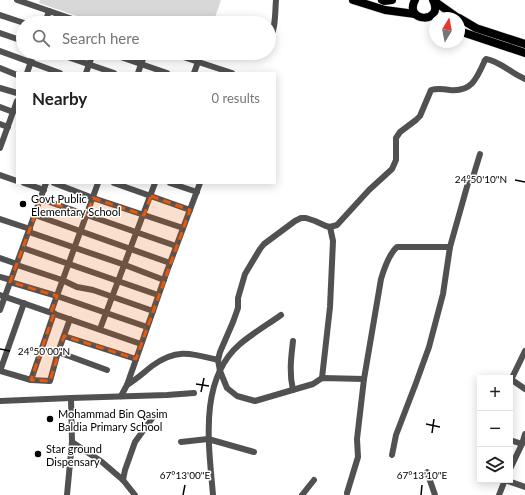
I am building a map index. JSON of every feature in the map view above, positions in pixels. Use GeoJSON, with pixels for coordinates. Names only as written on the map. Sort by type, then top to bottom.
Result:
{"type":"FeatureCollection","features":[{"type":"Feature","properties":{"kind":"main road"},"geometry":{"type":"LineString","coordinates":[[353,0],[385,10],[415,14],[422,18],[429,19]]}},
{"type":"Feature","properties":{"kind":"main road"},"geometry":{"type":"LineString","coordinates":[[415,0],[412,5],[415,14]]}},
{"type":"Feature","properties":{"kind":"main road"},"geometry":{"type":"LineString","coordinates":[[426,18],[430,17],[435,9],[433,0]]}},
{"type":"Feature","properties":{"kind":"main road"},"geometry":{"type":"LineString","coordinates":[[433,0],[450,12]]}},
{"type":"Feature","properties":{"kind":"main road"},"geometry":{"type":"LineString","coordinates":[[465,22],[476,28],[525,44]]}},
{"type":"Feature","properties":{"kind":"main road"},"geometry":{"type":"LineString","coordinates":[[465,33],[525,53]]}},
{"type":"Feature","properties":{"kind":"street"},"geometry":{"type":"LineString","coordinates":[[16,0],[64,16]]}},
{"type":"Feature","properties":{"kind":"street"},"geometry":{"type":"LineString","coordinates":[[275,16],[276,0]]}},
{"type":"Feature","properties":{"kind":"street"},"geometry":{"type":"LineString","coordinates":[[47,16],[49,11]]}},
{"type":"Feature","properties":{"kind":"street"},"geometry":{"type":"LineString","coordinates":[[0,15],[16,20]]}},
{"type":"Feature","properties":{"kind":"street"},"geometry":{"type":"LineString","coordinates":[[0,33],[16,39]]}},
{"type":"Feature","properties":{"kind":"street"},"geometry":{"type":"LineString","coordinates":[[0,51],[16,57]]}},
{"type":"Feature","properties":{"kind":"street"},"geometry":{"type":"LineString","coordinates":[[364,379],[322,378],[313,384],[255,401],[237,396],[227,388],[220,371],[218,360],[238,308],[240,292],[245,274],[264,244],[295,220],[301,218],[311,219],[330,227],[337,225],[369,190],[392,169],[396,160],[396,138],[400,132],[420,116],[431,90],[437,89],[457,91],[465,89],[474,82],[486,59],[525,79]]}},
{"type":"Feature","properties":{"kind":"street"},"geometry":{"type":"LineString","coordinates":[[25,60],[57,72]]}},
{"type":"Feature","properties":{"kind":"street"},"geometry":{"type":"LineString","coordinates":[[77,60],[111,72]]}},
{"type":"Feature","properties":{"kind":"street"},"geometry":{"type":"LineString","coordinates":[[86,72],[90,60]]}},
{"type":"Feature","properties":{"kind":"street"},"geometry":{"type":"LineString","coordinates":[[128,60],[164,72]]}},
{"type":"Feature","properties":{"kind":"street"},"geometry":{"type":"LineString","coordinates":[[138,72],[143,60]]}},
{"type":"Feature","properties":{"kind":"street"},"geometry":{"type":"LineString","coordinates":[[192,60],[229,72]]}},
{"type":"Feature","properties":{"kind":"street"},"geometry":{"type":"LineString","coordinates":[[27,72],[31,62]]}},
{"type":"Feature","properties":{"kind":"street"},"geometry":{"type":"LineString","coordinates":[[194,72],[198,62]]}},
{"type":"Feature","properties":{"kind":"street"},"geometry":{"type":"LineString","coordinates":[[0,68],[16,74]]}},
{"type":"Feature","properties":{"kind":"street"},"geometry":{"type":"LineString","coordinates":[[0,88],[16,93]]}},
{"type":"Feature","properties":{"kind":"street"},"geometry":{"type":"LineString","coordinates":[[0,107],[14,114],[1,144]]}},
{"type":"Feature","properties":{"kind":"street"},"geometry":{"type":"LineString","coordinates":[[0,124],[8,126]]}},
{"type":"Feature","properties":{"kind":"street"},"geometry":{"type":"LineString","coordinates":[[392,455],[396,435],[429,347],[443,294],[450,247],[468,183],[473,177],[480,154]]}},
{"type":"Feature","properties":{"kind":"street"},"geometry":{"type":"LineString","coordinates":[[0,175],[16,180]]}},
{"type":"Feature","properties":{"kind":"street"},"geometry":{"type":"LineString","coordinates":[[27,184],[44,190]]}},
{"type":"Feature","properties":{"kind":"street"},"geometry":{"type":"LineString","coordinates":[[0,310],[2,296],[11,281],[46,184]]}},
{"type":"Feature","properties":{"kind":"street"},"geometry":{"type":"LineString","coordinates":[[57,184],[93,198],[183,228]]}},
{"type":"Feature","properties":{"kind":"street"},"geometry":{"type":"LineString","coordinates":[[31,380],[62,280],[98,184]]}},
{"type":"Feature","properties":{"kind":"street"},"geometry":{"type":"LineString","coordinates":[[117,184],[190,210]]}},
{"type":"Feature","properties":{"kind":"street"},"geometry":{"type":"LineString","coordinates":[[100,329],[155,184]]}},
{"type":"Feature","properties":{"kind":"street"},"geometry":{"type":"LineString","coordinates":[[173,184],[197,192]]}},
{"type":"Feature","properties":{"kind":"street"},"geometry":{"type":"LineString","coordinates":[[121,396],[127,385],[158,295],[200,184]]}},
{"type":"Feature","properties":{"kind":"street"},"geometry":{"type":"LineString","coordinates":[[41,199],[176,246]]}},
{"type":"Feature","properties":{"kind":"street"},"geometry":{"type":"LineString","coordinates":[[35,215],[170,263]]}},
{"type":"Feature","properties":{"kind":"street"},"geometry":{"type":"LineString","coordinates":[[0,220],[164,280]]}},
{"type":"Feature","properties":{"kind":"street"},"geometry":{"type":"LineString","coordinates":[[322,378],[330,307],[332,270],[333,241],[330,227]]}},
{"type":"Feature","properties":{"kind":"street"},"geometry":{"type":"LineString","coordinates":[[347,493],[358,457],[357,439],[364,379],[381,279],[385,267],[397,247],[450,247]]}},
{"type":"Feature","properties":{"kind":"street"},"geometry":{"type":"LineString","coordinates":[[23,248],[158,295]]}},
{"type":"Feature","properties":{"kind":"street"},"geometry":{"type":"LineString","coordinates":[[0,258],[62,280],[77,287],[93,290],[153,311]]}},
{"type":"Feature","properties":{"kind":"street"},"geometry":{"type":"LineString","coordinates":[[0,276],[147,328]]}},
{"type":"Feature","properties":{"kind":"street"},"geometry":{"type":"LineString","coordinates":[[2,296],[141,344]]}},
{"type":"Feature","properties":{"kind":"street"},"geometry":{"type":"LineString","coordinates":[[24,303],[0,371],[31,380],[50,381],[58,352],[70,319]]}},
{"type":"Feature","properties":{"kind":"street"},"geometry":{"type":"LineString","coordinates":[[213,495],[208,425],[213,391],[220,371],[240,344],[281,315]]}},
{"type":"Feature","properties":{"kind":"street"},"geometry":{"type":"LineString","coordinates":[[64,336],[136,359]]}},
{"type":"Feature","properties":{"kind":"street"},"geometry":{"type":"LineString","coordinates":[[293,341],[290,366],[293,390]]}},
{"type":"Feature","properties":{"kind":"street"},"geometry":{"type":"LineString","coordinates":[[513,377],[525,350]]}},
{"type":"Feature","properties":{"kind":"street"},"geometry":{"type":"LineString","coordinates":[[58,352],[107,370]]}},
{"type":"Feature","properties":{"kind":"street"},"geometry":{"type":"LineString","coordinates":[[127,385],[136,380],[158,362],[172,355],[190,354],[218,360]]}},
{"type":"Feature","properties":{"kind":"street"},"geometry":{"type":"LineString","coordinates":[[513,382],[525,389]]}},
{"type":"Feature","properties":{"kind":"street"},"geometry":{"type":"LineString","coordinates":[[0,401],[194,393]]}},
{"type":"Feature","properties":{"kind":"street"},"geometry":{"type":"LineString","coordinates":[[67,495],[72,442],[70,398]]}},
{"type":"Feature","properties":{"kind":"street"},"geometry":{"type":"LineString","coordinates":[[123,480],[136,442],[153,417]]}},
{"type":"Feature","properties":{"kind":"street"},"geometry":{"type":"LineString","coordinates":[[513,463],[525,434]]}},
{"type":"Feature","properties":{"kind":"street"},"geometry":{"type":"LineString","coordinates":[[181,442],[208,439],[254,452]]}},
{"type":"Feature","properties":{"kind":"street"},"geometry":{"type":"LineString","coordinates":[[513,441],[522,444]]}},
{"type":"Feature","properties":{"kind":"street"},"geometry":{"type":"LineString","coordinates":[[72,442],[102,462],[123,480],[135,495]]}},
{"type":"Feature","properties":{"kind":"street"},"geometry":{"type":"LineString","coordinates":[[427,472],[435,495]]}},
{"type":"Feature","properties":{"kind":"street"},"geometry":{"type":"LineString","coordinates":[[301,495],[314,480]]}},
{"type":"Feature","properties":{"kind":"street"},"geometry":{"type":"LineString","coordinates":[[499,495],[504,483]]}},
{"type":"Feature","properties":{"kind":"street"},"geometry":{"type":"LineString","coordinates":[[513,483],[525,487]]}},
{"type":"Feature","properties":{"kind":"highlighted area"},"geometry":{"type":"Polygon","coordinates":[[[151,196],[190,210],[136,359],[64,336],[50,381],[31,380],[54,313],[51,312],[57,296],[10,282],[41,199],[87,215],[93,198],[144,215],[151,196]]]}},
{"type":"Feature","properties":{"kind":"shaded area"},"geometry":{"type":"Polygon","coordinates":[[[40,0],[221,0],[215,16],[77,16],[39,3],[40,0]]]}},
{"type":"Feature","properties":{"kind":"place","name":"Govt Public Elementary School"},"geometry":{"type":"Point","coordinates":[23,204]}},
{"type":"Feature","properties":{"kind":"place","name":"Mohammad Bin Qasim Baldia Primary School"},"geometry":{"type":"Point","coordinates":[50,419]}},
{"type":"Feature","properties":{"kind":"place","name":"Star ground Dispensary"},"geometry":{"type":"Point","coordinates":[38,454]}}]}
